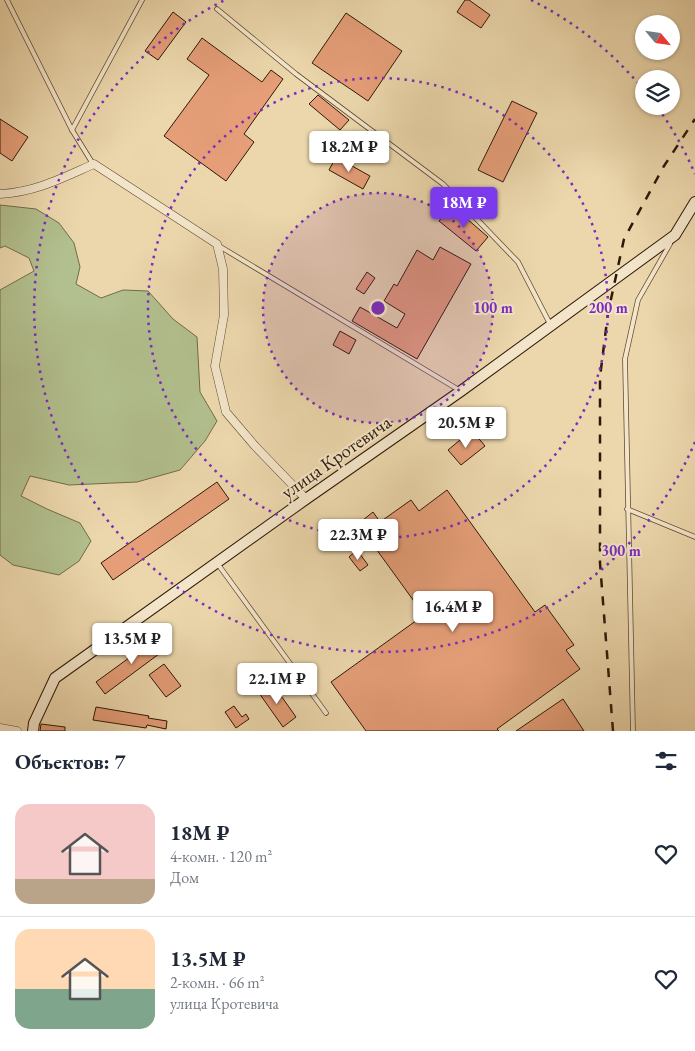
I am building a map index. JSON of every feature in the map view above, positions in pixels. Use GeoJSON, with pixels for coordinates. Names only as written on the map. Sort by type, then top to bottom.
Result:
{"type":"FeatureCollection","features":[{"type":"Feature","properties":{"kind":"street"},"geometry":{"type":"LineString","coordinates":[[0,194],[36,189],[94,164],[217,244],[223,269],[224,315],[215,366],[226,412],[255,446],[306,499]]}},
{"type":"Feature","properties":{"kind":"street","name":"улица Кротевича"},"geometry":{"type":"LineString","coordinates":[[33,731],[34,723],[55,678],[461,391],[550,324],[675,235],[695,202]]}},
{"type":"Feature","properties":{"kind":"street"},"geometry":{"type":"LineString","coordinates":[[0,728],[17,731]]}},
{"type":"Feature","properties":{"kind":"lane"},"geometry":{"type":"LineString","coordinates":[[7,0],[72,130],[94,164]]}},
{"type":"Feature","properties":{"kind":"lane"},"geometry":{"type":"LineString","coordinates":[[72,130],[142,0]]}},
{"type":"Feature","properties":{"kind":"lane"},"geometry":{"type":"LineString","coordinates":[[217,9],[296,74],[443,184],[518,262],[550,324]]}},
{"type":"Feature","properties":{"kind":"lane"},"geometry":{"type":"LineString","coordinates":[[633,731],[625,359],[638,300],[675,235]]}},
{"type":"Feature","properties":{"kind":"lane"},"geometry":{"type":"LineString","coordinates":[[217,244],[461,391]]}},
{"type":"Feature","properties":{"kind":"lane"},"geometry":{"type":"LineString","coordinates":[[627,509],[695,537]]}},
{"type":"Feature","properties":{"kind":"lane"},"geometry":{"type":"LineString","coordinates":[[217,563],[326,714]]}},
{"type":"Feature","properties":{"kind":"green space"},"geometry":{"type":"Polygon","coordinates":[[[0,205],[36,209],[59,223],[74,243],[80,267],[76,284],[101,298],[123,290],[148,291],[173,319],[197,337],[200,392],[217,421],[205,441],[180,470],[137,482],[69,485],[30,476],[21,496],[80,523],[91,541],[79,561],[59,575],[13,565],[0,555],[0,290],[34,271],[29,258],[5,246],[0,248],[0,205]]]}},
{"type":"Feature","properties":{"kind":"building"},"geometry":{"type":"Polygon","coordinates":[[[465,0],[469,0],[490,15],[481,28],[457,12],[465,0]]]}},
{"type":"Feature","properties":{"kind":"building"},"geometry":{"type":"Polygon","coordinates":[[[173,12],[186,22],[158,60],[145,51],[173,12]]]}},
{"type":"Feature","properties":{"kind":"building"},"geometry":{"type":"Polygon","coordinates":[[[346,13],[402,51],[368,101],[312,63],[346,13]]]}},
{"type":"Feature","properties":{"kind":"building"},"geometry":{"type":"Polygon","coordinates":[[[202,38],[262,82],[271,70],[283,79],[244,134],[254,142],[226,181],[164,136],[209,75],[187,59],[202,38]]]}},
{"type":"Feature","properties":{"kind":"building"},"geometry":{"type":"Polygon","coordinates":[[[318,95],[349,120],[340,130],[309,104],[318,95]]]}},
{"type":"Feature","properties":{"kind":"building"},"geometry":{"type":"Polygon","coordinates":[[[512,101],[537,113],[503,182],[478,170],[512,101]]]}},
{"type":"Feature","properties":{"kind":"building"},"geometry":{"type":"Polygon","coordinates":[[[0,119],[28,137],[12,161],[0,153],[0,119]]]}},
{"type":"Feature","properties":{"kind":"building"},"geometry":{"type":"Polygon","coordinates":[[[336,157],[370,176],[363,189],[329,170],[336,157]]]}},
{"type":"Feature","properties":{"kind":"building"},"geometry":{"type":"Polygon","coordinates":[[[452,206],[488,237],[476,251],[439,221],[452,206]]]}},
{"type":"Feature","properties":{"kind":"building"},"geometry":{"type":"Polygon","coordinates":[[[440,247],[471,264],[417,359],[352,321],[360,307],[397,328],[405,314],[384,301],[394,284],[397,286],[417,250],[433,260],[440,247]]]}},
{"type":"Feature","properties":{"kind":"building"},"geometry":{"type":"Polygon","coordinates":[[[367,272],[375,278],[364,294],[356,289],[367,272]]]}},
{"type":"Feature","properties":{"kind":"building"},"geometry":{"type":"Polygon","coordinates":[[[340,331],[356,340],[349,354],[333,345],[340,331]]]}},
{"type":"Feature","properties":{"kind":"building"},"geometry":{"type":"Polygon","coordinates":[[[475,434],[485,446],[461,465],[448,450],[460,440],[463,444],[475,434]]]}},
{"type":"Feature","properties":{"kind":"building"},"geometry":{"type":"Polygon","coordinates":[[[217,482],[229,499],[113,580],[101,563],[217,482]]]}},
{"type":"Feature","properties":{"kind":"building"},"geometry":{"type":"Polygon","coordinates":[[[447,490],[535,612],[545,605],[574,645],[566,650],[580,669],[497,729],[499,731],[366,731],[331,682],[424,615],[358,524],[373,512],[380,522],[411,500],[419,511],[447,490]]]}},
{"type":"Feature","properties":{"kind":"building"},"geometry":{"type":"Polygon","coordinates":[[[357,550],[368,565],[360,571],[349,557],[357,550]]]}},
{"type":"Feature","properties":{"kind":"building"},"geometry":{"type":"Polygon","coordinates":[[[159,636],[167,648],[105,694],[96,682],[159,636]]]}},
{"type":"Feature","properties":{"kind":"building"},"geometry":{"type":"Polygon","coordinates":[[[164,664],[181,686],[166,697],[149,675],[164,664]]]}},
{"type":"Feature","properties":{"kind":"building"},"geometry":{"type":"Polygon","coordinates":[[[272,683],[296,717],[283,727],[259,693],[272,683]]]}},
{"type":"Feature","properties":{"kind":"building"},"geometry":{"type":"Polygon","coordinates":[[[563,699],[584,731],[516,731],[563,699]]]}},
{"type":"Feature","properties":{"kind":"building"},"geometry":{"type":"Polygon","coordinates":[[[234,706],[242,717],[246,714],[249,719],[236,728],[225,712],[234,706]]]}},
{"type":"Feature","properties":{"kind":"building"},"geometry":{"type":"Polygon","coordinates":[[[96,707],[167,721],[166,729],[147,725],[146,728],[93,720],[96,707]]]}},
{"type":"Feature","properties":{"kind":"building"},"geometry":{"type":"Polygon","coordinates":[[[41,724],[65,727],[65,731],[40,731],[41,724]]]}},
{"type":"Feature","properties":{"kind":"railway"},"geometry":{"type":"LineString","coordinates":[[613,731],[600,563],[600,377],[608,313],[624,239],[664,166],[695,119]]}}]}
